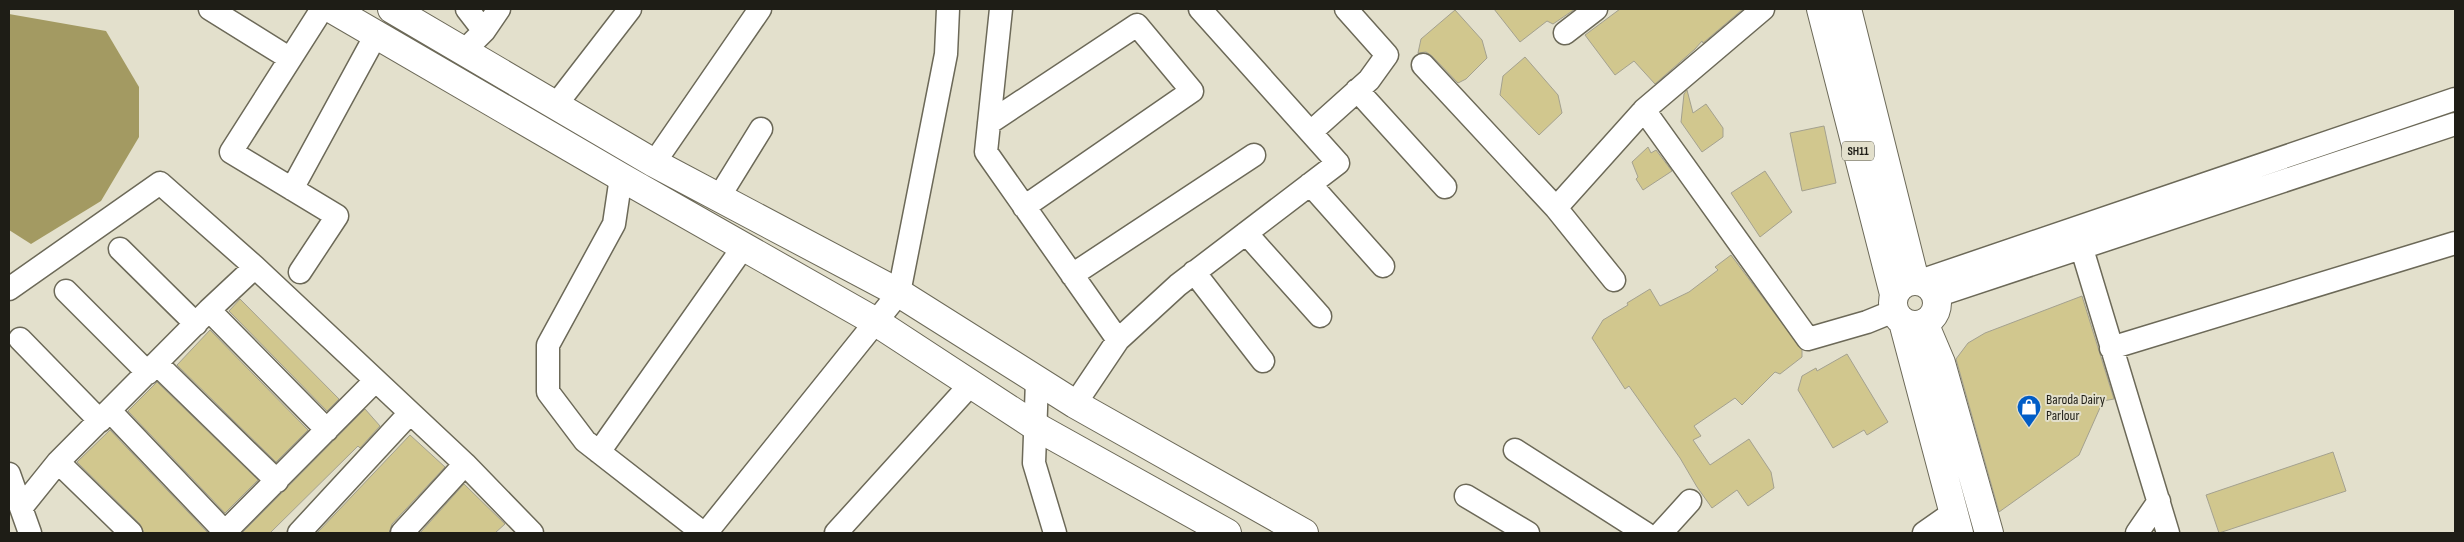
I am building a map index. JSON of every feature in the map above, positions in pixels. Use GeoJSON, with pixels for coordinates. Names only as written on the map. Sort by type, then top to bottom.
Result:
{"type":"FeatureCollection","features":[{"type":"Feature","properties":{"kind":"main road"},"geometry":{"type":"LineString","coordinates":[[332,9],[377,33],[621,178],[876,322],[1035,426],[1227,533]]}},
{"type":"Feature","properties":{"kind":"main road"},"geometry":{"type":"LineString","coordinates":[[392,9],[465,50],[555,106],[654,163],[899,293],[1075,404],[1304,533]]}},
{"type":"Feature","properties":{"kind":"main road","name":"SH11"},"geometry":{"type":"LineString","coordinates":[[1822,9],[1912,301],[1942,363],[1989,533]]}},
{"type":"Feature","properties":{"kind":"main road","name":"SH11"},"geometry":{"type":"LineString","coordinates":[[1847,9],[1912,301]]}},
{"type":"Feature","properties":{"kind":"main road"},"geometry":{"type":"LineString","coordinates":[[1912,301],[1957,523]]}},
{"type":"Feature","properties":{"kind":"street"},"geometry":{"type":"LineString","coordinates":[[210,9],[289,58]]}},
{"type":"Feature","properties":{"kind":"street"},"geometry":{"type":"LineString","coordinates":[[300,272],[337,216],[231,152],[289,58],[322,9]]}},
{"type":"Feature","properties":{"kind":"street"},"geometry":{"type":"LineString","coordinates":[[467,9],[484,31]]}},
{"type":"Feature","properties":{"kind":"street"},"geometry":{"type":"LineString","coordinates":[[465,50],[484,31],[499,9]]}},
{"type":"Feature","properties":{"kind":"street"},"geometry":{"type":"LineString","coordinates":[[555,106],[630,9]]}},
{"type":"Feature","properties":{"kind":"street"},"geometry":{"type":"LineString","coordinates":[[654,163],[760,9]]}},
{"type":"Feature","properties":{"kind":"street"},"geometry":{"type":"LineString","coordinates":[[621,178],[614,224],[548,345],[548,392],[585,441],[704,533],[899,293],[946,54],[948,9]]}},
{"type":"Feature","properties":{"kind":"street"},"geometry":{"type":"LineString","coordinates":[[1001,9],[986,152],[1118,340]]}},
{"type":"Feature","properties":{"kind":"street"},"geometry":{"type":"LineString","coordinates":[[1075,404],[1118,340],[1194,272],[1338,162],[1200,9]]}},
{"type":"Feature","properties":{"kind":"street"},"geometry":{"type":"LineString","coordinates":[[1311,132],[1369,80],[1386,55],[1346,9]]}},
{"type":"Feature","properties":{"kind":"street"},"geometry":{"type":"LineString","coordinates":[[1565,33],[1596,9]]}},
{"type":"Feature","properties":{"kind":"street"},"geometry":{"type":"LineString","coordinates":[[1556,208],[1644,110],[1763,9]]}},
{"type":"Feature","properties":{"kind":"street"},"geometry":{"type":"LineString","coordinates":[[989,123],[1130,17],[1192,91],[1024,207]]}},
{"type":"Feature","properties":{"kind":"street"},"geometry":{"type":"LineString","coordinates":[[292,189],[377,33]]}},
{"type":"Feature","properties":{"kind":"street"},"geometry":{"type":"LineString","coordinates":[[1423,66],[1556,208],[1614,280]]}},
{"type":"Feature","properties":{"kind":"street"},"geometry":{"type":"LineString","coordinates":[[1357,90],[1445,187]]}},
{"type":"Feature","properties":{"kind":"street"},"geometry":{"type":"LineString","coordinates":[[1644,110],[1808,339],[1868,322],[1912,301],[2455,99]]}},
{"type":"Feature","properties":{"kind":"street"},"geometry":{"type":"LineString","coordinates":[[1912,301],[2082,249],[2455,124]]}},
{"type":"Feature","properties":{"kind":"street"},"geometry":{"type":"LineString","coordinates":[[719,197],[761,129]]}},
{"type":"Feature","properties":{"kind":"street"},"geometry":{"type":"LineString","coordinates":[[1072,275],[1254,155]]}},
{"type":"Feature","properties":{"kind":"street"},"geometry":{"type":"LineString","coordinates":[[9,289],[160,183],[255,267],[409,414],[465,464],[521,530]]}},
{"type":"Feature","properties":{"kind":"street"},"geometry":{"type":"LineString","coordinates":[[1310,184],[1383,266]]}},
{"type":"Feature","properties":{"kind":"street"},"geometry":{"type":"LineString","coordinates":[[1246,233],[1320,316]]}},
{"type":"Feature","properties":{"kind":"street"},"geometry":{"type":"LineString","coordinates":[[2111,348],[2455,243]]}},
{"type":"Feature","properties":{"kind":"street"},"geometry":{"type":"LineString","coordinates":[[599,452],[744,246]]}},
{"type":"Feature","properties":{"kind":"street"},"geometry":{"type":"LineString","coordinates":[[120,249],[202,317],[327,430]]}},
{"type":"Feature","properties":{"kind":"street"},"geometry":{"type":"LineString","coordinates":[[2082,249],[2168,533]]}},
{"type":"Feature","properties":{"kind":"street"},"geometry":{"type":"LineString","coordinates":[[21,508],[58,462],[202,317],[255,267]]}},
{"type":"Feature","properties":{"kind":"street"},"geometry":{"type":"LineString","coordinates":[[1194,272],[1263,361]]}},
{"type":"Feature","properties":{"kind":"street"},"geometry":{"type":"LineString","coordinates":[[66,291],[277,481]]}},
{"type":"Feature","properties":{"kind":"street"},"geometry":{"type":"LineString","coordinates":[[20,339],[105,416],[224,533],[375,381]]}},
{"type":"Feature","properties":{"kind":"street"},"geometry":{"type":"LineString","coordinates":[[1037,381],[1034,463],[1055,533]]}},
{"type":"Feature","properties":{"kind":"street"},"geometry":{"type":"LineString","coordinates":[[836,533],[971,384]]}},
{"type":"Feature","properties":{"kind":"street"},"geometry":{"type":"LineString","coordinates":[[299,533],[409,414]]}},
{"type":"Feature","properties":{"kind":"street"},"geometry":{"type":"LineString","coordinates":[[1515,450],[1645,533]]}},
{"type":"Feature","properties":{"kind":"street"},"geometry":{"type":"LineString","coordinates":[[58,462],[130,533]]}},
{"type":"Feature","properties":{"kind":"street"},"geometry":{"type":"LineString","coordinates":[[402,533],[465,464]]}},
{"type":"Feature","properties":{"kind":"street"},"geometry":{"type":"LineString","coordinates":[[9,474],[30,533]]}},
{"type":"Feature","properties":{"kind":"street"},"geometry":{"type":"LineString","coordinates":[[1466,496],[1528,533]]}},
{"type":"Feature","properties":{"kind":"street"},"geometry":{"type":"LineString","coordinates":[[1661,533],[1690,501]]}},
{"type":"Feature","properties":{"kind":"street"},"geometry":{"type":"LineString","coordinates":[[2137,533],[2159,501]]}},
{"type":"Feature","properties":{"kind":"street"},"geometry":{"type":"LineString","coordinates":[[1924,533],[1957,523]]}},
{"type":"Feature","properties":{"kind":"shaded area"},"geometry":{"type":"Polygon","coordinates":[[[9,14],[106,31],[139,87],[139,137],[101,201],[31,244],[9,230],[9,14]]]}},
{"type":"Feature","properties":{"kind":"building"},"geometry":{"type":"Polygon","coordinates":[[[1494,9],[1575,9],[1553,24],[1547,21],[1520,42],[1494,9]]]}},
{"type":"Feature","properties":{"kind":"building"},"geometry":{"type":"Polygon","coordinates":[[[1620,9],[1743,9],[1703,43],[1702,41],[1655,84],[1634,61],[1615,75],[1585,35],[1620,9]]]}},
{"type":"Feature","properties":{"kind":"building"},"geometry":{"type":"Polygon","coordinates":[[[1455,10],[1482,40],[1487,58],[1466,79],[1458,83],[1432,56],[1426,52],[1418,53],[1421,39],[1455,10]]]}},
{"type":"Feature","properties":{"kind":"building"},"geometry":{"type":"Polygon","coordinates":[[[1525,57],[1558,95],[1562,113],[1539,135],[1500,95],[1503,76],[1525,57]]]}},
{"type":"Feature","properties":{"kind":"building"},"geometry":{"type":"Polygon","coordinates":[[[1687,90],[1693,113],[1706,104],[1723,128],[1723,137],[1702,152],[1681,122],[1684,94],[1687,90]]]}},
{"type":"Feature","properties":{"kind":"building"},"geometry":{"type":"Polygon","coordinates":[[[1824,126],[1836,183],[1802,191],[1790,133],[1824,126]]]}},
{"type":"Feature","properties":{"kind":"building"},"geometry":{"type":"Polygon","coordinates":[[[1648,147],[1651,153],[1656,150],[1672,171],[1643,190],[1636,179],[1638,177],[1632,162],[1648,147]]]}},
{"type":"Feature","properties":{"kind":"building"},"geometry":{"type":"Polygon","coordinates":[[[1765,171],[1792,212],[1760,237],[1731,193],[1765,171]]]}},
{"type":"Feature","properties":{"kind":"building"},"geometry":{"type":"Polygon","coordinates":[[[1731,255],[1802,350],[1802,357],[1780,374],[1775,372],[1742,405],[1735,398],[1694,426],[1701,436],[1693,440],[1710,465],[1749,439],[1771,472],[1774,488],[1748,506],[1737,490],[1712,508],[1680,458],[1629,386],[1625,389],[1592,338],[1603,320],[1650,289],[1660,306],[1689,292],[1718,270],[1715,267],[1731,255]]]}},
{"type":"Feature","properties":{"kind":"building","name":"Baroda Dairy Parlour"},"geometry":{"type":"Polygon","coordinates":[[[2082,296],[2114,399],[2103,401],[2079,455],[1999,512],[1956,359],[1968,343],[1985,333],[2082,296]]]}},
{"type":"Feature","properties":{"kind":"building"},"geometry":{"type":"Polygon","coordinates":[[[240,299],[339,399],[327,411],[229,311],[240,299]]]}},
{"type":"Feature","properties":{"kind":"building"},"geometry":{"type":"Polygon","coordinates":[[[210,330],[308,430],[276,462],[177,365],[210,330]]]}},
{"type":"Feature","properties":{"kind":"building"},"geometry":{"type":"Polygon","coordinates":[[[1847,354],[1888,422],[1867,435],[1864,430],[1833,448],[1798,390],[1802,376],[1816,368],[1817,371],[1847,354]]]}},
{"type":"Feature","properties":{"kind":"building"},"geometry":{"type":"Polygon","coordinates":[[[157,382],[258,480],[225,513],[128,411],[157,382]]]}},
{"type":"Feature","properties":{"kind":"building"},"geometry":{"type":"Polygon","coordinates":[[[365,409],[380,426],[360,448],[358,446],[270,533],[242,533],[365,409]]]}},
{"type":"Feature","properties":{"kind":"building"},"geometry":{"type":"Polygon","coordinates":[[[110,430],[208,533],[144,533],[140,524],[77,462],[110,430]]]}},
{"type":"Feature","properties":{"kind":"building"},"geometry":{"type":"Polygon","coordinates":[[[410,435],[445,467],[392,524],[389,533],[317,533],[410,435]]]}},
{"type":"Feature","properties":{"kind":"building"},"geometry":{"type":"Polygon","coordinates":[[[2333,452],[2346,491],[2219,533],[2206,495],[2333,452]]]}},
{"type":"Feature","properties":{"kind":"building"},"geometry":{"type":"Polygon","coordinates":[[[464,484],[505,524],[495,533],[420,533],[464,484]]]}},
{"type":"Feature","properties":{"kind":"place","name":"Baroda Dairy Parlour"},"geometry":{"type":"Point","coordinates":[2029,428]}}]}
